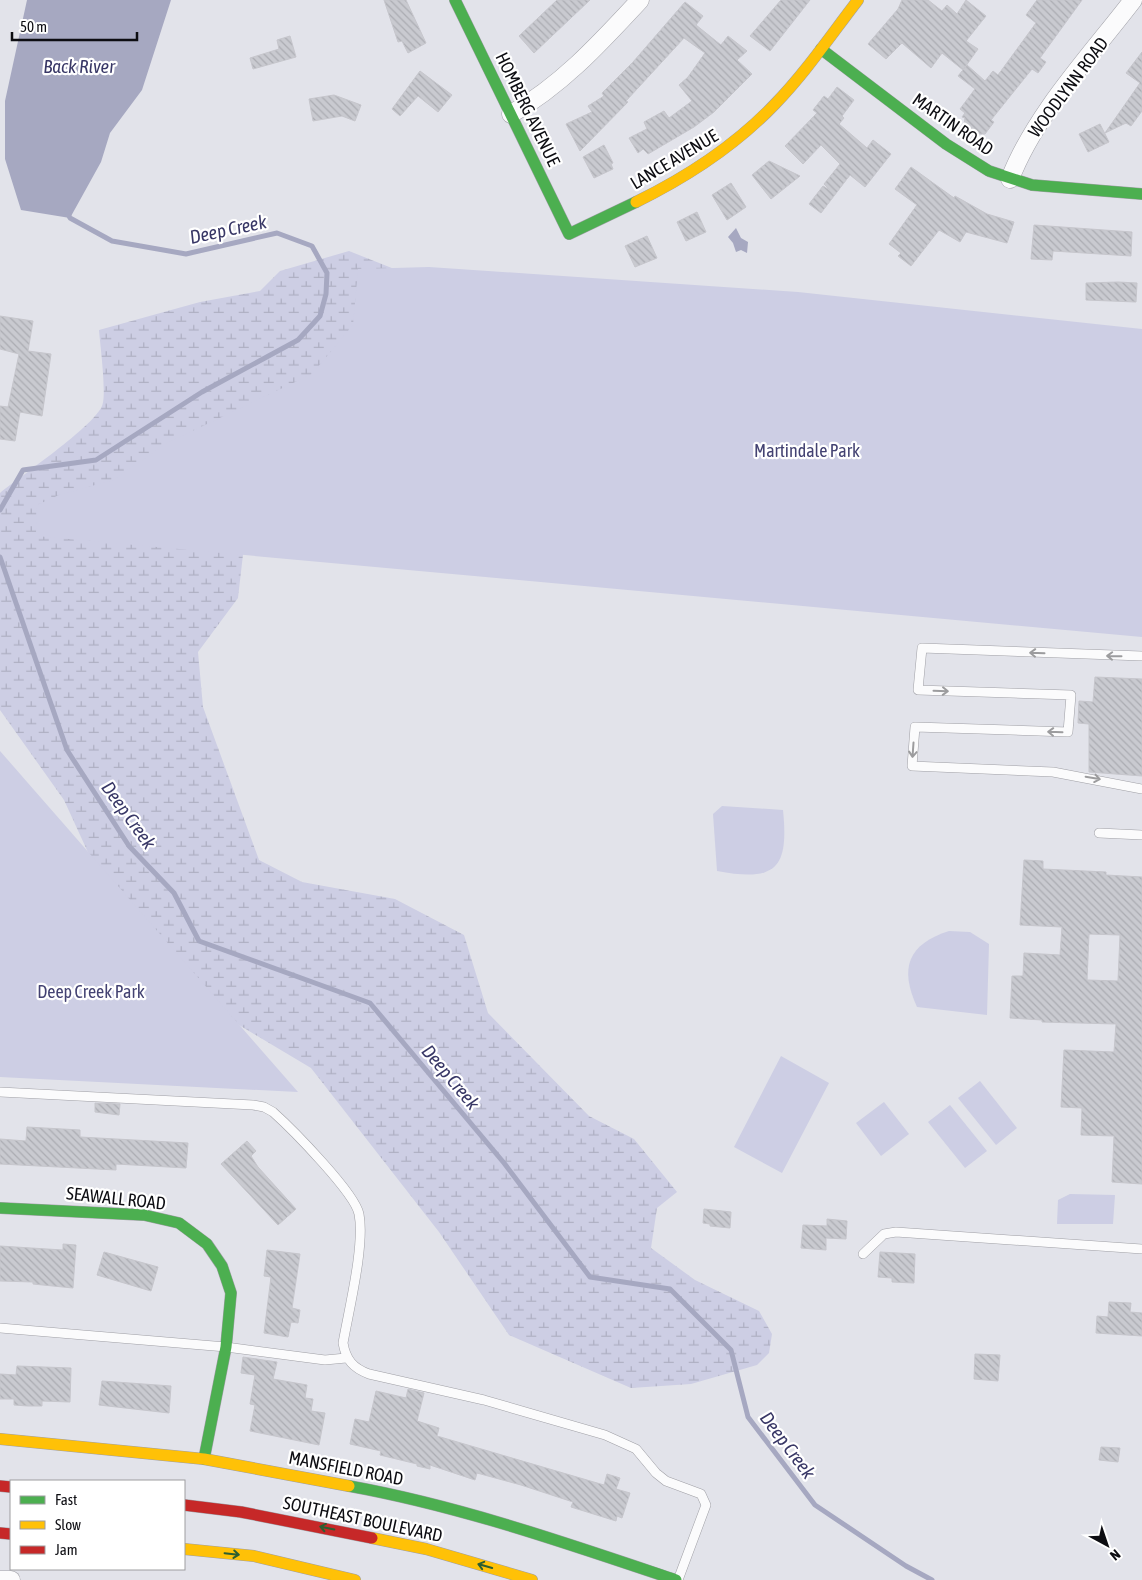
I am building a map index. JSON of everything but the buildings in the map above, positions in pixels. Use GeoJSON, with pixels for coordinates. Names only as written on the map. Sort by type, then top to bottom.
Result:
{"type":"FeatureCollection","features":[{"type":"Feature","properties":{"kind":"street","name":"HOMBERG AVENUE"},"geometry":{"type":"LineString","coordinates":[[455,0],[569,234]]}},
{"type":"Feature","properties":{"kind":"street"},"geometry":{"type":"LineString","coordinates":[[511,114],[554,86],[592,52],[640,0]]}},
{"type":"Feature","properties":{"kind":"street","name":"LANCE AVENUE"},"geometry":{"type":"LineString","coordinates":[[569,234],[617,212],[702,166],[763,117],[858,0]]}},
{"type":"Feature","properties":{"kind":"street","name":"WOODLYNN ROAD"},"geometry":{"type":"LineString","coordinates":[[1010,179],[1024,145],[1134,0]]}},
{"type":"Feature","properties":{"kind":"street","name":"MARTIN ROAD"},"geometry":{"type":"LineString","coordinates":[[820,49],[946,144],[989,170],[1010,179],[1054,188],[1142,194]]}},
{"type":"Feature","properties":{"kind":"street","name":"SEAWALL ROAD"},"geometry":{"type":"LineString","coordinates":[[0,1208],[144,1215],[179,1223],[207,1244],[227,1278],[231,1292],[226,1347],[204,1459]]}},
{"type":"Feature","properties":{"kind":"street","name":"MANSFIELD ROAD"},"geometry":{"type":"LineString","coordinates":[[0,1439],[204,1459],[398,1495],[584,1549],[677,1580]]}},
{"type":"Feature","properties":{"kind":"street","name":"SOUTHEAST BOULEVARD"},"geometry":{"type":"LineString","coordinates":[[185,1505],[240,1512],[417,1547],[532,1580]]}},
{"type":"Feature","properties":{"kind":"street"},"geometry":{"type":"LineString","coordinates":[[185,1549],[254,1556],[355,1580]]}},
{"type":"Feature","properties":{"kind":"street"},"geometry":{"type":"LineString","coordinates":[[0,1580],[11,1580]]}},
{"type":"Feature","properties":{"kind":"lane"},"geometry":{"type":"LineString","coordinates":[[1142,656],[922,648],[918,690],[1071,696],[1068,732],[915,728],[912,766],[1052,772],[1142,789]]}},
{"type":"Feature","properties":{"kind":"lane"},"geometry":{"type":"LineString","coordinates":[[1099,833],[1142,835]]}},
{"type":"Feature","properties":{"kind":"lane"},"geometry":{"type":"LineString","coordinates":[[0,1092],[253,1105],[264,1107],[273,1112],[348,1192],[359,1213],[359,1248],[343,1343],[346,1358],[358,1370],[369,1374],[484,1400],[605,1435],[636,1449],[656,1473],[666,1481],[701,1494],[706,1505],[677,1580]]}},
{"type":"Feature","properties":{"kind":"lane"},"geometry":{"type":"LineString","coordinates":[[863,1254],[884,1234],[896,1232],[1142,1249]]}},
{"type":"Feature","properties":{"kind":"lane"},"geometry":{"type":"LineString","coordinates":[[0,1328],[226,1347],[325,1360],[346,1358]]}},
{"type":"Feature","properties":{"kind":"green space"},"geometry":{"type":"Polygon","coordinates":[[[349,251],[427,282],[251,485],[238,598],[198,652],[203,707],[259,860],[302,882],[395,899],[464,935],[488,1013],[589,1116],[634,1139],[677,1192],[657,1208],[651,1248],[695,1280],[759,1311],[772,1334],[769,1353],[757,1365],[691,1384],[631,1388],[509,1335],[439,1232],[311,1068],[229,1019],[130,944],[64,800],[0,710],[0,493],[71,438],[96,415],[102,406],[104,381],[99,330],[200,302],[260,291],[280,271],[349,251]]]}},
{"type":"Feature","properties":{"kind":"green space","name":"Martindale Park"},"geometry":{"type":"Polygon","coordinates":[[[429,267],[798,292],[1142,329],[1142,637],[36,536],[37,505],[59,495],[113,480],[169,442],[312,374],[353,325],[358,269],[429,267]]]}},
{"type":"Feature","properties":{"kind":"green space","name":"Deep Creek Park"},"geometry":{"type":"Polygon","coordinates":[[[0,751],[298,1092],[0,1077],[0,751]]]}},
{"type":"Feature","properties":{"kind":"green space"},"geometry":{"type":"Polygon","coordinates":[[[722,806],[783,810],[784,846],[780,858],[774,867],[765,872],[753,874],[717,871],[713,814],[722,806]]]}},
{"type":"Feature","properties":{"kind":"green space"},"geometry":{"type":"Polygon","coordinates":[[[949,931],[970,932],[989,944],[987,1015],[917,1007],[909,981],[908,969],[911,959],[916,950],[924,943],[935,936],[949,931]]]}},
{"type":"Feature","properties":{"kind":"green space"},"geometry":{"type":"Polygon","coordinates":[[[781,1056],[829,1083],[782,1173],[734,1147],[781,1056]]]}},
{"type":"Feature","properties":{"kind":"green space"},"geometry":{"type":"Polygon","coordinates":[[[980,1081],[1017,1128],[996,1145],[958,1098],[980,1081]]]}},
{"type":"Feature","properties":{"kind":"green space"},"geometry":{"type":"Polygon","coordinates":[[[884,1102],[909,1134],[881,1156],[856,1123],[884,1102]]]}},
{"type":"Feature","properties":{"kind":"green space"},"geometry":{"type":"Polygon","coordinates":[[[950,1105],[987,1151],[965,1168],[928,1122],[950,1105]]]}},
{"type":"Feature","properties":{"kind":"green space"},"geometry":{"type":"Polygon","coordinates":[[[1070,1194],[1115,1195],[1113,1224],[1057,1224],[1058,1200],[1070,1194]]]}},
{"type":"Feature","properties":{"kind":"water","name":"Back River"},"geometry":{"type":"Polygon","coordinates":[[[27,0],[171,0],[142,90],[110,133],[101,162],[70,218],[21,210],[5,159],[5,101],[27,0]]]}},
{"type":"Feature","properties":{"kind":"water"},"geometry":{"type":"Polygon","coordinates":[[[736,228],[741,238],[748,242],[747,253],[741,250],[736,252],[733,243],[728,237],[736,228]]]}},
{"type":"Feature","properties":{"kind":"waterway","name":"Deep Creek"},"geometry":{"type":"LineString","coordinates":[[0,510],[23,470],[96,460],[202,392],[298,340],[320,316],[326,294],[327,273],[312,246],[277,233],[186,254],[112,241],[70,218],[67,212]]}},
{"type":"Feature","properties":{"kind":"waterway","name":"Deep Creek"},"geometry":{"type":"LineString","coordinates":[[0,557],[67,750],[129,846],[174,893],[199,941],[370,1003],[504,1163],[590,1277],[670,1289],[731,1350],[748,1417],[815,1505],[906,1566],[932,1580]]}},
{"type":"Feature","properties":{"kind":"traffic: fast"},"geometry":{"type":"LineString","coordinates":[[455,0],[569,234],[636,202]]}},
{"type":"Feature","properties":{"kind":"traffic: fast"},"geometry":{"type":"LineString","coordinates":[[821,49],[946,144],[989,171],[1032,185],[1142,194]]}},
{"type":"Feature","properties":{"kind":"traffic: fast"},"geometry":{"type":"LineString","coordinates":[[0,1208],[144,1215],[179,1223],[207,1244],[222,1266],[231,1293],[226,1347],[204,1459]]}},
{"type":"Feature","properties":{"kind":"traffic: fast"},"geometry":{"type":"LineString","coordinates":[[349,1486],[391,1494],[473,1515],[676,1580]]}},
{"type":"Feature","properties":{"kind":"traffic: slow"},"geometry":{"type":"LineString","coordinates":[[636,202],[692,171],[744,134],[775,104],[797,79],[858,0]]}},
{"type":"Feature","properties":{"kind":"traffic: slow"},"geometry":{"type":"LineString","coordinates":[[0,1439],[204,1459],[349,1486]]}},
{"type":"Feature","properties":{"kind":"traffic: slow"},"geometry":{"type":"LineString","coordinates":[[372,1538],[426,1549],[532,1580]]}},
{"type":"Feature","properties":{"kind":"traffic: slow"},"geometry":{"type":"LineString","coordinates":[[185,1549],[254,1556],[355,1580]]}},
{"type":"Feature","properties":{"kind":"traffic: jam"},"geometry":{"type":"LineString","coordinates":[[0,1486],[10,1487]]}},
{"type":"Feature","properties":{"kind":"traffic: jam"},"geometry":{"type":"LineString","coordinates":[[185,1505],[241,1512],[372,1538]]}},
{"type":"Feature","properties":{"kind":"traffic: jam"},"geometry":{"type":"LineString","coordinates":[[0,1533],[10,1534]]}}]}
